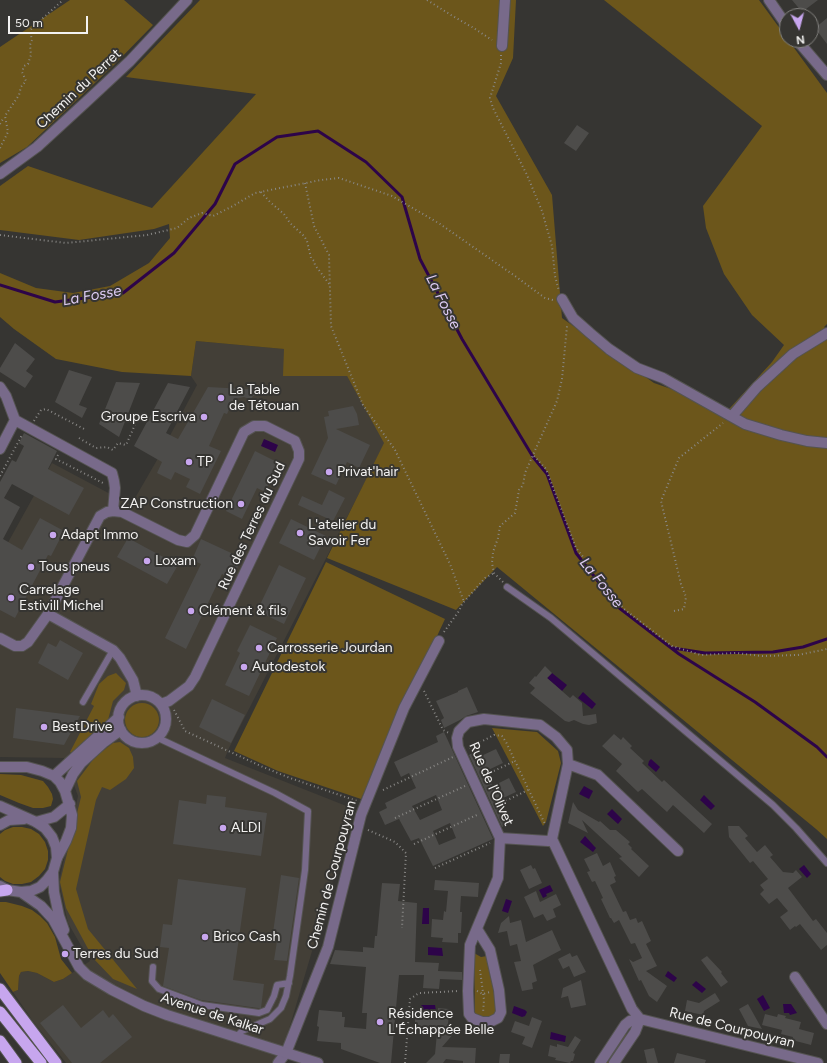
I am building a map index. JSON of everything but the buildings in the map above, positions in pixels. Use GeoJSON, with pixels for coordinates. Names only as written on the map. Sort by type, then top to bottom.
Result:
{"type":"FeatureCollection","features":[{"type":"Feature","properties":{"kind":"highway"},"geometry":{"type":"LineString","coordinates":[[0,989],[56,1063]]}},
{"type":"Feature","properties":{"kind":"highway"},"geometry":{"type":"LineString","coordinates":[[0,1012],[41,1063]]}},
{"type":"Feature","properties":{"kind":"highway"},"geometry":{"type":"LineString","coordinates":[[0,1041],[16,1063]]}},
{"type":"Feature","properties":{"kind":"highway"},"geometry":{"type":"LineString","coordinates":[[0,1053],[8,1063]]}},
{"type":"Feature","properties":{"kind":"street","name":"Chemin du Perret"},"geometry":{"type":"LineString","coordinates":[[0,174],[37,147],[86,102],[130,61],[187,0]]}},
{"type":"Feature","properties":{"kind":"street"},"geometry":{"type":"LineString","coordinates":[[502,46],[505,0]]}},
{"type":"Feature","properties":{"kind":"street"},"geometry":{"type":"LineString","coordinates":[[769,0],[779,14]]}},
{"type":"Feature","properties":{"kind":"street"},"geometry":{"type":"LineString","coordinates":[[804,48],[826,73]]}},
{"type":"Feature","properties":{"kind":"street"},"geometry":{"type":"LineString","coordinates":[[562,299],[573,318],[599,341],[629,364],[663,378],[745,424],[781,435],[807,441],[827,443]]}},
{"type":"Feature","properties":{"kind":"street"},"geometry":{"type":"LineString","coordinates":[[732,416],[756,387],[792,354],[827,333]]}},
{"type":"Feature","properties":{"kind":"street"},"geometry":{"type":"LineString","coordinates":[[0,387],[6,396],[15,420],[27,430],[112,473],[115,488],[113,511],[107,512],[100,516],[48,614],[28,642],[22,646],[15,646],[0,638]]}},
{"type":"Feature","properties":{"kind":"street"},"geometry":{"type":"LineString","coordinates":[[0,449],[15,420]]}},
{"type":"Feature","properties":{"kind":"street","name":"Rue des Terres du Sud"},"geometry":{"type":"LineString","coordinates":[[113,511],[122,512],[178,540],[187,542],[195,535],[244,432],[254,426],[265,426],[296,441],[299,451],[299,459],[195,677],[188,686],[165,703]]}},
{"type":"Feature","properties":{"kind":"street"},"geometry":{"type":"LineString","coordinates":[[48,614],[113,650],[120,658],[133,680],[137,696]]}},
{"type":"Feature","properties":{"kind":"street","name":"Chemin de Courpouyran"},"geometry":{"type":"LineString","coordinates":[[278,1063],[286,1053],[328,948],[358,827],[366,804],[404,708],[439,640]]}},
{"type":"Feature","properties":{"kind":"street"},"geometry":{"type":"LineString","coordinates":[[137,696],[150,697],[165,703],[166,722],[158,738],[149,742],[140,743],[132,741],[121,730],[119,717],[121,709],[130,699],[137,696]]}},
{"type":"Feature","properties":{"kind":"street"},"geometry":{"type":"LineString","coordinates":[[54,776],[119,717]]}},
{"type":"Feature","properties":{"kind":"street","name":"Rue de l'Olivet"},"geometry":{"type":"LineString","coordinates":[[484,719],[540,725],[556,737],[567,750],[568,764],[552,839],[548,841],[500,838],[461,753],[458,747],[457,738],[459,730],[468,722],[476,720],[484,719]]}},
{"type":"Feature","properties":{"kind":"street"},"geometry":{"type":"LineString","coordinates":[[65,791],[73,774],[81,763],[103,743],[121,730]]}},
{"type":"Feature","properties":{"kind":"street"},"geometry":{"type":"LineString","coordinates":[[568,764],[598,775],[678,851]]}},
{"type":"Feature","properties":{"kind":"street"},"geometry":{"type":"LineString","coordinates":[[0,767],[27,767],[54,776],[60,782],[65,791],[72,815],[71,828],[57,858],[53,872],[47,880],[40,887],[31,891],[21,892],[2,889]]}},
{"type":"Feature","properties":{"kind":"street"},"geometry":{"type":"LineString","coordinates":[[0,824],[9,820],[18,819],[32,821],[54,817],[70,804]]}},
{"type":"Feature","properties":{"kind":"street"},"geometry":{"type":"LineString","coordinates":[[0,806],[45,828],[52,837],[56,847],[57,858]]}},
{"type":"Feature","properties":{"kind":"street"},"geometry":{"type":"LineString","coordinates":[[477,929],[490,950],[499,990],[501,1012],[498,1018],[490,1022],[482,1022],[472,1018],[469,1014],[468,991],[470,945],[498,878],[500,838]]}},
{"type":"Feature","properties":{"kind":"street"},"geometry":{"type":"LineString","coordinates":[[552,839],[632,1009],[640,1019]]}},
{"type":"Feature","properties":{"kind":"street","name":"Avenue de Kalkar"},"geometry":{"type":"LineString","coordinates":[[53,872],[54,892],[62,925],[78,956],[101,984]]}},
{"type":"Feature","properties":{"kind":"street","name":"Avenue de Kalkar"},"geometry":{"type":"LineString","coordinates":[[21,892],[37,903],[53,919],[79,967],[87,975],[101,984],[122,996],[167,1015],[318,1063]]}},
{"type":"Feature","properties":{"kind":"street"},"geometry":{"type":"LineString","coordinates":[[795,977],[827,1024]]}},
{"type":"Feature","properties":{"kind":"street"},"geometry":{"type":"LineString","coordinates":[[600,1063],[624,1025],[630,1021],[640,1019]]}},
{"type":"Feature","properties":{"kind":"street"},"geometry":{"type":"LineString","coordinates":[[614,1063],[635,1032],[640,1019]]}},
{"type":"Feature","properties":{"kind":"street","name":"Rue de Courpouyran"},"geometry":{"type":"LineString","coordinates":[[640,1019],[818,1063]]}},
{"type":"Feature","properties":{"kind":"lane"},"geometry":{"type":"LineString","coordinates":[[507,586],[552,618],[773,805],[801,833],[827,863]]}},
{"type":"Feature","properties":{"kind":"lane"},"geometry":{"type":"LineString","coordinates":[[83,702],[113,650]]}},
{"type":"Feature","properties":{"kind":"lane"},"geometry":{"type":"LineString","coordinates":[[158,738],[308,811],[305,870],[286,996],[281,1008],[270,1019],[242,1031],[236,1037]]}},
{"type":"Feature","properties":{"kind":"lane"},"geometry":{"type":"LineString","coordinates":[[154,967],[152,981],[159,989],[202,1005],[259,1013],[267,1010],[277,984],[289,982]]}},
{"type":"Feature","properties":{"kind":"path"},"geometry":{"type":"LineString","coordinates":[[0,124],[19,95],[20,87],[26,81],[22,72],[24,66],[28,64],[32,56],[30,45],[32,40],[30,31],[63,0]]}},
{"type":"Feature","properties":{"kind":"path"},"geometry":{"type":"LineString","coordinates":[[0,235],[66,243],[147,235],[177,228],[189,218],[202,213],[213,216],[255,193],[339,178],[392,196],[440,224],[545,298],[554,300],[562,299],[555,276],[552,246],[542,211],[527,175],[493,108],[490,98],[501,63],[502,46],[427,0]]}},
{"type":"Feature","properties":{"kind":"path"},"geometry":{"type":"LineString","coordinates":[[0,148],[8,132],[5,116]]}},
{"type":"Feature","properties":{"kind":"path"},"geometry":{"type":"LineString","coordinates":[[305,183],[314,226],[329,255],[331,326],[363,405],[395,450],[450,564],[464,602]]}},
{"type":"Feature","properties":{"kind":"path"},"geometry":{"type":"LineString","coordinates":[[261,192],[304,236],[307,241],[311,258],[330,285]]}},
{"type":"Feature","properties":{"kind":"path"},"geometry":{"type":"LineString","coordinates":[[507,586],[494,573],[492,563],[493,552],[500,526],[515,513],[519,490],[523,485],[525,473],[534,456],[557,401],[562,379],[567,324]]}},
{"type":"Feature","properties":{"kind":"path"},"geometry":{"type":"LineString","coordinates":[[0,476],[27,430],[41,410],[46,409],[86,430]]}},
{"type":"Feature","properties":{"kind":"path"},"geometry":{"type":"LineString","coordinates":[[79,438],[96,448],[107,447],[113,450],[118,442],[126,445],[138,418],[134,415]]}},
{"type":"Feature","properties":{"kind":"path"},"geometry":{"type":"LineString","coordinates":[[674,611],[684,609],[686,597],[681,584],[661,501],[679,458],[732,416]]}},
{"type":"Feature","properties":{"kind":"path"},"geometry":{"type":"LineString","coordinates":[[58,450],[59,453],[56,459],[107,485]]}},
{"type":"Feature","properties":{"kind":"path"},"geometry":{"type":"LineString","coordinates":[[534,456],[546,469],[576,548],[624,609],[672,646],[701,655],[736,653],[762,656],[798,655],[827,649]]}},
{"type":"Feature","properties":{"kind":"path"},"geometry":{"type":"LineString","coordinates":[[439,640],[464,602],[485,578],[494,573]]}},
{"type":"Feature","properties":{"kind":"path"},"geometry":{"type":"LineString","coordinates":[[427,696],[443,730],[457,738]]}},
{"type":"Feature","properties":{"kind":"path"},"geometry":{"type":"LineString","coordinates":[[165,703],[186,731],[270,770],[366,804]]}},
{"type":"Feature","properties":{"kind":"path"},"geometry":{"type":"LineString","coordinates":[[382,790],[461,753],[494,735],[502,736],[552,839]]}},
{"type":"Feature","properties":{"kind":"path"},"geometry":{"type":"LineString","coordinates":[[395,818],[515,761]]}},
{"type":"Feature","properties":{"kind":"path"},"geometry":{"type":"LineString","coordinates":[[414,844],[528,790]]}},
{"type":"Feature","properties":{"kind":"path"},"geometry":{"type":"LineString","coordinates":[[358,827],[395,842],[406,853],[402,928]]}},
{"type":"Feature","properties":{"kind":"path"},"geometry":{"type":"LineString","coordinates":[[435,868],[500,838]]}},
{"type":"Feature","properties":{"kind":"path"},"geometry":{"type":"LineString","coordinates":[[479,965],[484,1000],[482,1022]]}},
{"type":"Feature","properties":{"kind":"path"},"geometry":{"type":"LineString","coordinates":[[405,1063],[410,999],[419,993],[479,991],[483,994],[499,990]]}},
{"type":"Feature","properties":{"kind":"shaded area"},"geometry":{"type":"Polygon","coordinates":[[[70,0],[124,0],[153,25],[114,65],[27,147],[0,163],[0,47],[70,0]]]}},
{"type":"Feature","properties":{"kind":"shaded area"},"geometry":{"type":"Polygon","coordinates":[[[200,0],[516,0],[513,58],[496,96],[552,195],[562,318],[654,383],[729,409],[772,362],[784,345],[752,315],[724,274],[706,228],[703,206],[762,126],[604,0],[759,0],[779,27],[779,48],[794,48],[827,93],[827,324],[824,327],[827,330],[827,839],[497,567],[456,610],[327,558],[384,443],[347,376],[283,376],[284,349],[196,341],[191,376],[122,372],[56,359],[0,317],[0,273],[36,288],[73,293],[110,286],[149,263],[170,238],[169,224],[154,229],[79,240],[0,230],[0,186],[28,166],[152,208],[256,94],[126,77],[200,0]]]}},
{"type":"Feature","properties":{"kind":"shaded area"},"geometry":{"type":"Polygon","coordinates":[[[196,341],[285,349],[284,376],[347,376],[385,443],[225,758],[354,809],[279,1063],[66,1063],[32,1020],[13,992],[18,990],[19,976],[21,972],[28,971],[37,973],[54,982],[63,979],[90,961],[68,923],[59,882],[78,796],[64,758],[0,757],[0,557],[52,463],[131,505],[197,385],[191,376],[196,341]]]}},
{"type":"Feature","properties":{"kind":"shaded area"},"geometry":{"type":"Polygon","coordinates":[[[264,439],[278,445],[275,452],[261,446],[264,439]]]}},
{"type":"Feature","properties":{"kind":"shaded area"},"geometry":{"type":"Polygon","coordinates":[[[326,562],[445,619],[361,799],[278,771],[234,751],[326,562]]]}},
{"type":"Feature","properties":{"kind":"shaded area"},"geometry":{"type":"Polygon","coordinates":[[[116,673],[126,683],[124,690],[113,701],[108,720],[73,754],[70,752],[94,706],[91,704],[99,684],[108,676],[116,673]]]}},
{"type":"Feature","properties":{"kind":"shaded area"},"geometry":{"type":"Polygon","coordinates":[[[552,673],[567,685],[562,691],[547,678],[552,673]]]}},
{"type":"Feature","properties":{"kind":"shaded area"},"geometry":{"type":"Polygon","coordinates":[[[583,692],[596,704],[592,709],[578,698],[583,692]]]}},
{"type":"Feature","properties":{"kind":"shaded area"},"geometry":{"type":"Polygon","coordinates":[[[145,703],[154,708],[158,713],[158,727],[154,732],[149,736],[139,737],[135,736],[126,727],[125,717],[126,713],[135,704],[145,703]]]}},
{"type":"Feature","properties":{"kind":"shaded area"},"geometry":{"type":"Polygon","coordinates":[[[492,728],[537,732],[558,751],[561,763],[546,822],[543,826],[492,728]]]}},
{"type":"Feature","properties":{"kind":"shaded area"},"geometry":{"type":"Polygon","coordinates":[[[120,742],[129,748],[133,757],[134,768],[126,779],[110,790],[102,787],[96,800],[76,889],[88,929],[137,989],[113,979],[93,958],[66,908],[60,882],[81,797],[77,781],[95,757],[113,743],[120,742]]]}},
{"type":"Feature","properties":{"kind":"shaded area"},"geometry":{"type":"Polygon","coordinates":[[[651,759],[660,767],[656,772],[648,765],[651,759]]]}},
{"type":"Feature","properties":{"kind":"shaded area"},"geometry":{"type":"Polygon","coordinates":[[[0,774],[21,775],[43,781],[52,794],[53,799],[51,806],[33,808],[0,795],[0,774]]]}},
{"type":"Feature","properties":{"kind":"shaded area"},"geometry":{"type":"Polygon","coordinates":[[[584,786],[593,791],[589,799],[579,794],[584,786]]]}},
{"type":"Feature","properties":{"kind":"shaded area"},"geometry":{"type":"Polygon","coordinates":[[[704,795],[715,806],[711,810],[700,800],[704,795]]]}},
{"type":"Feature","properties":{"kind":"shaded area"},"geometry":{"type":"Polygon","coordinates":[[[612,809],[622,819],[618,824],[607,814],[612,809]]]}},
{"type":"Feature","properties":{"kind":"shaded area"},"geometry":{"type":"Polygon","coordinates":[[[13,827],[31,829],[39,834],[45,842],[48,851],[48,860],[45,869],[31,882],[13,884],[0,877],[0,834],[13,827]]]}},
{"type":"Feature","properties":{"kind":"shaded area"},"geometry":{"type":"Polygon","coordinates":[[[585,836],[596,848],[593,852],[580,842],[585,836]]]}},
{"type":"Feature","properties":{"kind":"shaded area"},"geometry":{"type":"Polygon","coordinates":[[[804,865],[811,874],[807,878],[799,869],[804,865]]]}},
{"type":"Feature","properties":{"kind":"shaded area"},"geometry":{"type":"Polygon","coordinates":[[[550,885],[553,891],[546,894],[547,896],[543,898],[539,890],[550,885]]]}},
{"type":"Feature","properties":{"kind":"shaded area"},"geometry":{"type":"Polygon","coordinates":[[[506,899],[512,901],[508,913],[502,911],[506,899]]]}},
{"type":"Feature","properties":{"kind":"shaded area"},"geometry":{"type":"Polygon","coordinates":[[[0,902],[22,906],[32,910],[40,916],[47,923],[55,937],[61,959],[72,973],[63,979],[54,982],[37,973],[28,971],[21,972],[19,976],[18,990],[13,992],[0,973],[0,902]]]}},
{"type":"Feature","properties":{"kind":"shaded area"},"geometry":{"type":"Polygon","coordinates":[[[423,908],[429,908],[429,924],[422,924],[423,908]]]}},
{"type":"Feature","properties":{"kind":"shaded area"},"geometry":{"type":"Polygon","coordinates":[[[428,947],[442,948],[443,956],[428,955],[428,947]]]}},
{"type":"Feature","properties":{"kind":"shaded area"},"geometry":{"type":"Polygon","coordinates":[[[474,953],[481,957],[487,956],[497,1008],[493,1017],[485,1019],[475,1015],[474,953]]]}},
{"type":"Feature","properties":{"kind":"shaded area"},"geometry":{"type":"Polygon","coordinates":[[[668,971],[677,978],[674,982],[665,976],[668,971]]]}},
{"type":"Feature","properties":{"kind":"shaded area"},"geometry":{"type":"Polygon","coordinates":[[[696,981],[706,989],[702,993],[692,985],[696,981]]]}},
{"type":"Feature","properties":{"kind":"shaded area"},"geometry":{"type":"Polygon","coordinates":[[[763,995],[770,1008],[764,1011],[757,999],[763,995]]]}},
{"type":"Feature","properties":{"kind":"shaded area"},"geometry":{"type":"Polygon","coordinates":[[[783,1004],[791,1004],[797,1013],[790,1015],[789,1013],[784,1013],[783,1004]]]}},
{"type":"Feature","properties":{"kind":"shaded area"},"geometry":{"type":"Polygon","coordinates":[[[422,1005],[435,1005],[436,1011],[421,1012],[422,1005]]]}},
{"type":"Feature","properties":{"kind":"shaded area"},"geometry":{"type":"Polygon","coordinates":[[[514,1006],[525,1010],[527,1012],[525,1016],[522,1017],[512,1013],[514,1006]]]}},
{"type":"Feature","properties":{"kind":"shaded area"},"geometry":{"type":"Polygon","coordinates":[[[551,1032],[566,1036],[565,1042],[550,1039],[551,1032]]]}},
{"type":"Feature","properties":{"kind":"shaded area"},"geometry":{"type":"Polygon","coordinates":[[[623,1032],[628,1035],[610,1063],[603,1063],[623,1032]]]}},
{"type":"Feature","properties":{"kind":"waterway","name":"La Fosse"},"geometry":{"type":"LineString","coordinates":[[0,285],[55,302],[123,293],[174,253],[215,204],[235,164],[277,137],[318,131],[366,162],[402,197],[420,259],[462,339],[533,457],[547,474],[576,553],[618,607],[679,654],[755,702],[817,747],[827,757]]}},
{"type":"Feature","properties":{"kind":"waterway"},"geometry":{"type":"LineString","coordinates":[[673,648],[705,653],[773,652],[803,647],[827,639]]}},
{"type":"Feature","properties":{"kind":"place","name":"La Table de Tétouan"},"geometry":{"type":"Point","coordinates":[221,398]}},
{"type":"Feature","properties":{"kind":"place","name":"Groupe Escriva"},"geometry":{"type":"Point","coordinates":[204,417]}},
{"type":"Feature","properties":{"kind":"place","name":"TP"},"geometry":{"type":"Point","coordinates":[189,462]}},
{"type":"Feature","properties":{"kind":"place","name":"Privat'hair"},"geometry":{"type":"Point","coordinates":[329,472]}},
{"type":"Feature","properties":{"kind":"place","name":"ZAP Construction"},"geometry":{"type":"Point","coordinates":[241,504]}},
{"type":"Feature","properties":{"kind":"place","name":"L'atelier du Savoir Fer"},"geometry":{"type":"Point","coordinates":[300,533]}},
{"type":"Feature","properties":{"kind":"place","name":"Adapt Immo"},"geometry":{"type":"Point","coordinates":[53,535]}},
{"type":"Feature","properties":{"kind":"place","name":"Loxam"},"geometry":{"type":"Point","coordinates":[147,561]}},
{"type":"Feature","properties":{"kind":"place","name":"Tous pneus"},"geometry":{"type":"Point","coordinates":[31,567]}},
{"type":"Feature","properties":{"kind":"place","name":"Carrelage Estivill Michel"},"geometry":{"type":"Point","coordinates":[11,598]}},
{"type":"Feature","properties":{"kind":"place","name":"Clément & fils"},"geometry":{"type":"Point","coordinates":[191,611]}},
{"type":"Feature","properties":{"kind":"place","name":"Carrosserie Jourdan"},"geometry":{"type":"Point","coordinates":[259,648]}},
{"type":"Feature","properties":{"kind":"place","name":"Autodestok"},"geometry":{"type":"Point","coordinates":[244,667]}},
{"type":"Feature","properties":{"kind":"place","name":"BestDrive"},"geometry":{"type":"Point","coordinates":[44,727]}},
{"type":"Feature","properties":{"kind":"place","name":"ALDI"},"geometry":{"type":"Point","coordinates":[223,828]}},
{"type":"Feature","properties":{"kind":"place","name":"Brico Cash"},"geometry":{"type":"Point","coordinates":[205,937]}},
{"type":"Feature","properties":{"kind":"place","name":"Terres du Sud"},"geometry":{"type":"Point","coordinates":[65,954]}},
{"type":"Feature","properties":{"kind":"place","name":"Résidence L'Échappée Belle"},"geometry":{"type":"Point","coordinates":[380,1022]}}]}
